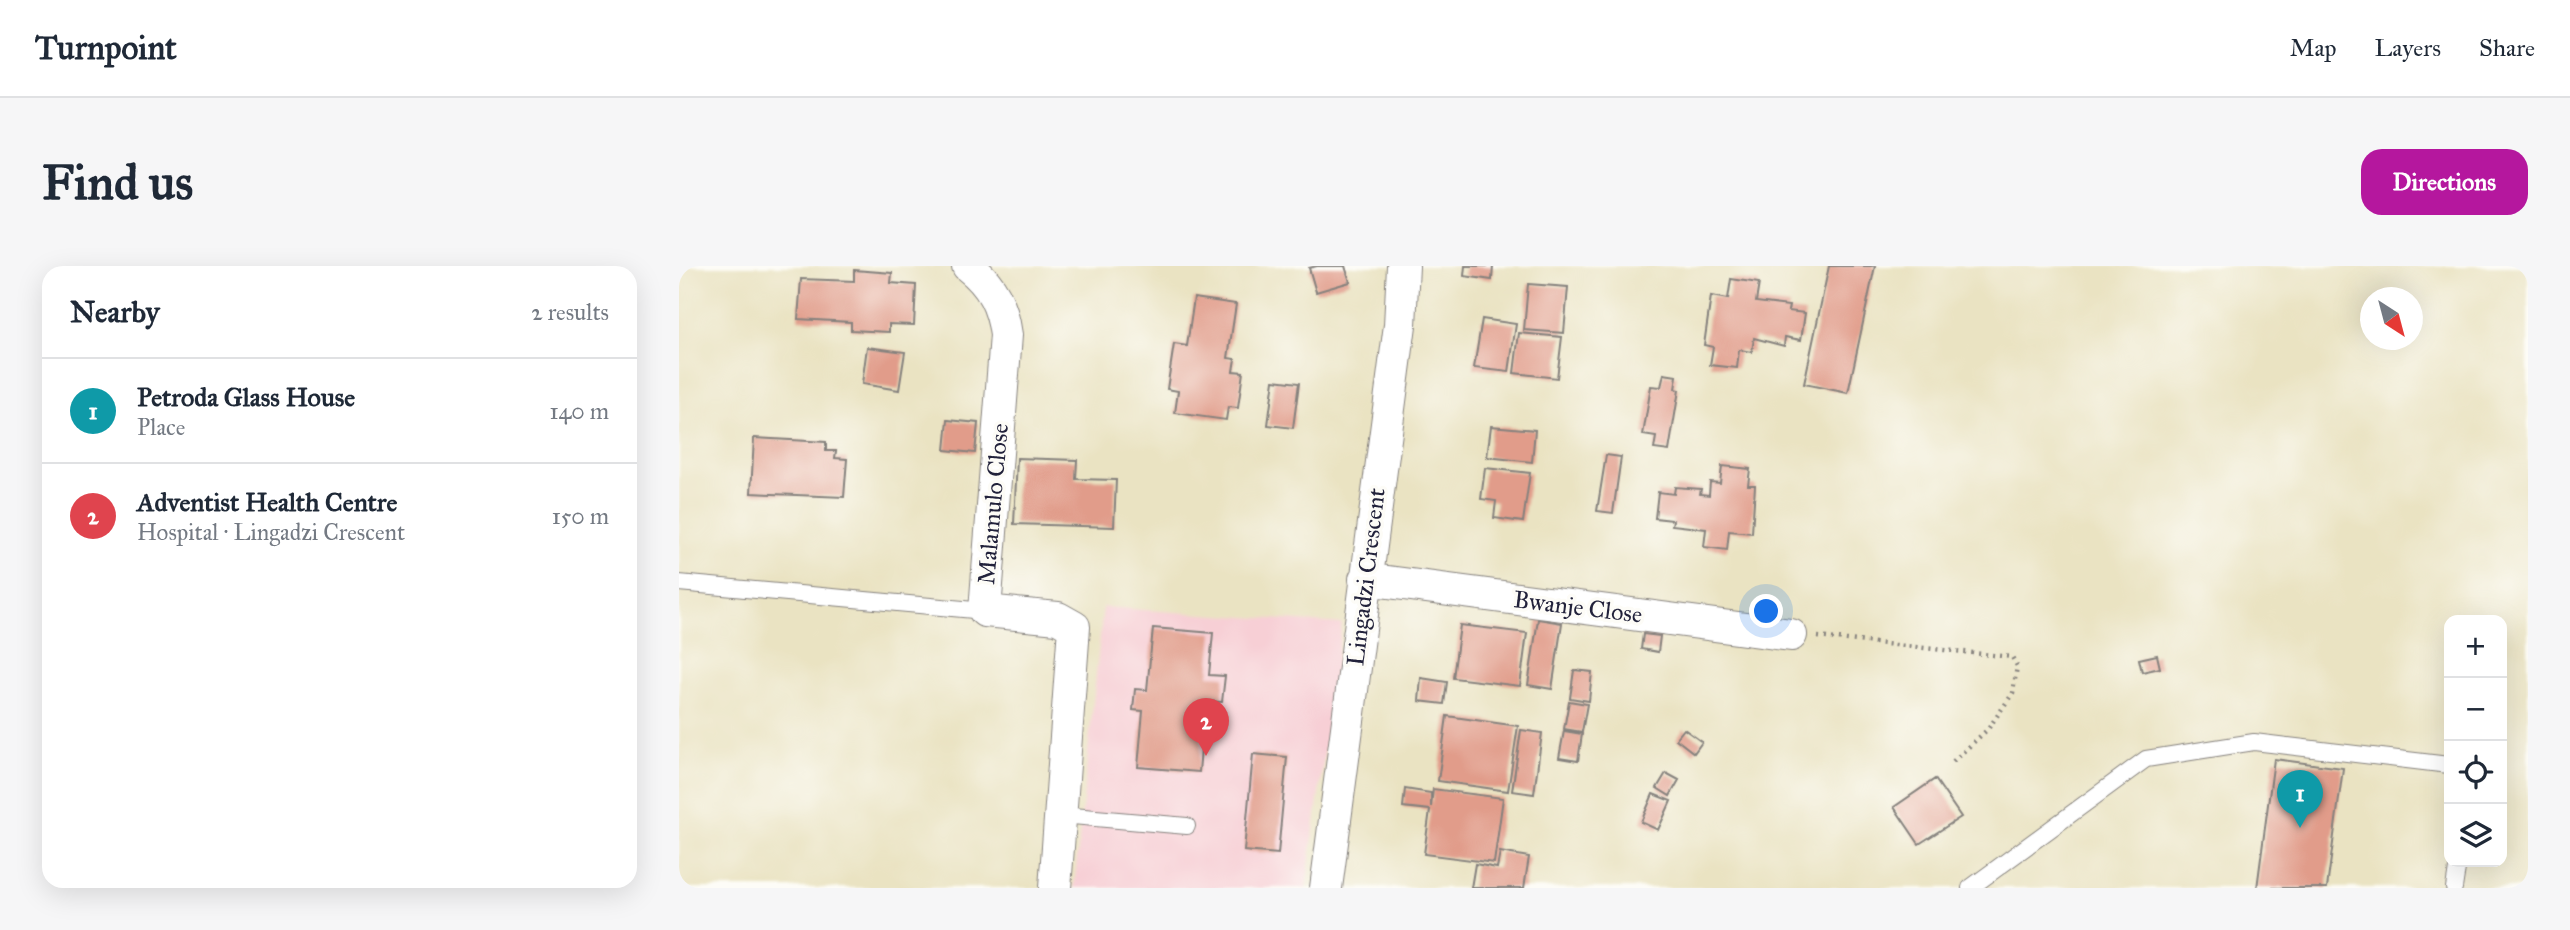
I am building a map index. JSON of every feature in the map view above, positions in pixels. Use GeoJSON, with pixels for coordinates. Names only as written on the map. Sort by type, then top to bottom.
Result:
{"type":"FeatureCollection","features":[{"type":"Feature","properties":{"kind":"street","name":"Malamulo Close"},"geometry":{"type":"LineString","coordinates":[[968,266],[995,294],[1003,315],[1006,335],[985,611],[1058,618],[1074,627],[1055,888]]}},
{"type":"Feature","properties":{"kind":"street","name":"Lingadzi Crescent"},"geometry":{"type":"LineString","coordinates":[[1326,888],[1400,325],[1403,266]]}},
{"type":"Feature","properties":{"kind":"street","name":"Bwanje Close"},"geometry":{"type":"LineString","coordinates":[[1365,579],[1791,635]]}},
{"type":"Feature","properties":{"kind":"lane"},"geometry":{"type":"LineString","coordinates":[[679,583],[985,611]]}},
{"type":"Feature","properties":{"kind":"lane"},"geometry":{"type":"LineString","coordinates":[[1970,888],[2146,759],[2254,743],[2444,764]]}},
{"type":"Feature","properties":{"kind":"lane"},"geometry":{"type":"LineString","coordinates":[[1061,815],[1187,826]]}},
{"type":"Feature","properties":{"kind":"lane"},"geometry":{"type":"LineString","coordinates":[[2453,888],[2457,867]]}},
{"type":"Feature","properties":{"kind":"path"},"geometry":{"type":"LineString","coordinates":[[1791,635],[2012,657],[2017,666],[2013,693],[1988,729],[1950,764]]}},
{"type":"Feature","properties":{"kind":"shaded area"},"geometry":{"type":"Polygon","coordinates":[[[1103,607],[1342,624],[1306,888],[1074,888],[1103,607]]]}},
{"type":"Feature","properties":{"kind":"building"},"geometry":{"type":"Polygon","coordinates":[[[1345,266],[1350,282],[1316,292],[1309,268],[1345,266]]]}},
{"type":"Feature","properties":{"kind":"building"},"geometry":{"type":"Polygon","coordinates":[[[1465,266],[1493,266],[1492,280],[1464,276],[1465,266]]]}},
{"type":"Feature","properties":{"kind":"building"},"geometry":{"type":"Polygon","coordinates":[[[1829,266],[1875,266],[1848,393],[1804,384],[1829,266]]]}},
{"type":"Feature","properties":{"kind":"building"},"geometry":{"type":"Polygon","coordinates":[[[854,270],[892,273],[891,283],[916,285],[914,325],[889,324],[889,332],[851,330],[851,322],[798,319],[801,279],[854,281],[854,270]]]}},
{"type":"Feature","properties":{"kind":"building"},"geometry":{"type":"Polygon","coordinates":[[[1731,279],[1759,283],[1756,302],[1789,306],[1788,311],[1805,313],[1801,340],[1785,337],[1784,346],[1754,338],[1752,352],[1739,350],[1737,368],[1710,365],[1713,347],[1704,345],[1711,296],[1728,299],[1731,279]]]}},
{"type":"Feature","properties":{"kind":"building"},"geometry":{"type":"Polygon","coordinates":[[[1528,284],[1568,287],[1564,333],[1524,330],[1528,284]]]}},
{"type":"Feature","properties":{"kind":"building"},"geometry":{"type":"Polygon","coordinates":[[[1194,298],[1236,304],[1228,358],[1235,359],[1233,371],[1243,372],[1238,408],[1228,407],[1226,420],[1175,413],[1178,391],[1167,389],[1174,344],[1187,346],[1194,298]]]}},
{"type":"Feature","properties":{"kind":"building"},"geometry":{"type":"Polygon","coordinates":[[[1482,319],[1516,324],[1509,372],[1474,368],[1482,319]]]}},
{"type":"Feature","properties":{"kind":"building"},"geometry":{"type":"Polygon","coordinates":[[[1519,333],[1562,337],[1557,378],[1514,373],[1519,333]]]}},
{"type":"Feature","properties":{"kind":"building"},"geometry":{"type":"Polygon","coordinates":[[[867,347],[905,352],[899,390],[862,384],[867,347]]]}},
{"type":"Feature","properties":{"kind":"building"},"geometry":{"type":"Polygon","coordinates":[[[1664,374],[1677,376],[1675,389],[1679,390],[1669,451],[1654,449],[1656,437],[1643,435],[1651,386],[1661,387],[1664,374]]]}},
{"type":"Feature","properties":{"kind":"building"},"geometry":{"type":"Polygon","coordinates":[[[1274,380],[1299,383],[1293,428],[1268,425],[1274,380]]]}},
{"type":"Feature","properties":{"kind":"building"},"geometry":{"type":"Polygon","coordinates":[[[948,420],[978,423],[975,453],[945,450],[948,420]]]}},
{"type":"Feature","properties":{"kind":"building"},"geometry":{"type":"Polygon","coordinates":[[[1491,426],[1535,430],[1532,462],[1487,457],[1491,426]]]}},
{"type":"Feature","properties":{"kind":"building"},"geometry":{"type":"Polygon","coordinates":[[[754,438],[826,442],[826,451],[836,451],[835,458],[847,459],[844,497],[751,493],[754,438]]]}},
{"type":"Feature","properties":{"kind":"building"},"geometry":{"type":"Polygon","coordinates":[[[1606,455],[1621,457],[1613,513],[1597,511],[1606,455]]]}},
{"type":"Feature","properties":{"kind":"building"},"geometry":{"type":"Polygon","coordinates":[[[1017,458],[1077,460],[1076,479],[1116,480],[1114,527],[1014,524],[1017,458]]]}},
{"type":"Feature","properties":{"kind":"building"},"geometry":{"type":"Polygon","coordinates":[[[1722,466],[1750,469],[1748,485],[1755,485],[1752,533],[1729,531],[1727,550],[1704,547],[1706,529],[1672,525],[1673,520],[1655,518],[1658,492],[1674,494],[1675,487],[1701,489],[1700,494],[1709,495],[1710,482],[1720,483],[1722,466]]]}},
{"type":"Feature","properties":{"kind":"building"},"geometry":{"type":"Polygon","coordinates":[[[1485,468],[1530,473],[1523,522],[1494,518],[1496,501],[1481,499],[1485,468]]]}},
{"type":"Feature","properties":{"kind":"building"},"geometry":{"type":"Polygon","coordinates":[[[1538,619],[1562,623],[1552,689],[1528,685],[1538,619]]]}},
{"type":"Feature","properties":{"kind":"building"},"geometry":{"type":"Polygon","coordinates":[[[1460,625],[1527,633],[1520,686],[1453,678],[1460,625]]]}},
{"type":"Feature","properties":{"kind":"building"},"geometry":{"type":"Polygon","coordinates":[[[1153,628],[1213,633],[1209,675],[1225,676],[1222,702],[1205,701],[1199,772],[1138,767],[1143,711],[1133,710],[1135,689],[1147,690],[1153,628]]]}},
{"type":"Feature","properties":{"kind":"building"},"geometry":{"type":"Polygon","coordinates":[[[1643,634],[1660,636],[1658,652],[1641,649],[1643,634]]]}},
{"type":"Feature","properties":{"kind":"building"},"geometry":{"type":"Polygon","coordinates":[[[2157,655],[2160,668],[2142,672],[2139,659],[2157,655]]]}},
{"type":"Feature","properties":{"kind":"building"},"geometry":{"type":"Polygon","coordinates":[[[1574,670],[1592,672],[1589,701],[1570,698],[1574,670]]]}},
{"type":"Feature","properties":{"kind":"building"},"geometry":{"type":"Polygon","coordinates":[[[1421,678],[1447,682],[1444,704],[1419,701],[1421,678]]]}},
{"type":"Feature","properties":{"kind":"building"},"geometry":{"type":"Polygon","coordinates":[[[1569,701],[1587,704],[1582,732],[1564,729],[1569,701]]]}},
{"type":"Feature","properties":{"kind":"building"},"geometry":{"type":"Polygon","coordinates":[[[1447,716],[1518,726],[1508,791],[1438,781],[1447,716]]]}},
{"type":"Feature","properties":{"kind":"building"},"geometry":{"type":"Polygon","coordinates":[[[1684,729],[1702,742],[1694,753],[1676,739],[1684,729]]]}},
{"type":"Feature","properties":{"kind":"building"},"geometry":{"type":"Polygon","coordinates":[[[1521,730],[1542,733],[1534,794],[1512,791],[1521,730]]]}},
{"type":"Feature","properties":{"kind":"building"},"geometry":{"type":"Polygon","coordinates":[[[1564,731],[1582,734],[1578,761],[1559,758],[1564,731]]]}},
{"type":"Feature","properties":{"kind":"building"},"geometry":{"type":"Polygon","coordinates":[[[1253,754],[1287,757],[1278,854],[1244,851],[1253,754]]]}},
{"type":"Feature","properties":{"kind":"building"},"geometry":{"type":"Polygon","coordinates":[[[2274,759],[2343,768],[2327,888],[2257,888],[2274,759]]]}},
{"type":"Feature","properties":{"kind":"building"},"geometry":{"type":"Polygon","coordinates":[[[1666,773],[1679,780],[1670,796],[1657,788],[1666,773]]]}},
{"type":"Feature","properties":{"kind":"building"},"geometry":{"type":"Polygon","coordinates":[[[1935,779],[1961,817],[1919,844],[1894,807],[1935,779]]]}},
{"type":"Feature","properties":{"kind":"building"},"geometry":{"type":"Polygon","coordinates":[[[1405,789],[1431,793],[1431,807],[1433,789],[1503,798],[1494,863],[1424,854],[1430,810],[1403,807],[1405,789]]]}},
{"type":"Feature","properties":{"kind":"building"},"geometry":{"type":"Polygon","coordinates":[[[1653,794],[1671,801],[1658,830],[1641,822],[1653,794]]]}},
{"type":"Feature","properties":{"kind":"building"},"geometry":{"type":"Polygon","coordinates":[[[1500,852],[1529,857],[1524,888],[1471,888],[1475,864],[1497,868],[1500,852]]]}},
{"type":"Feature","properties":{"kind":"place","name":"Adventist Health Centre"},"geometry":{"type":"Point","coordinates":[1206,756]}},
{"type":"Feature","properties":{"kind":"place","name":"Petroda Glass House"},"geometry":{"type":"Point","coordinates":[2300,828]}}]}
